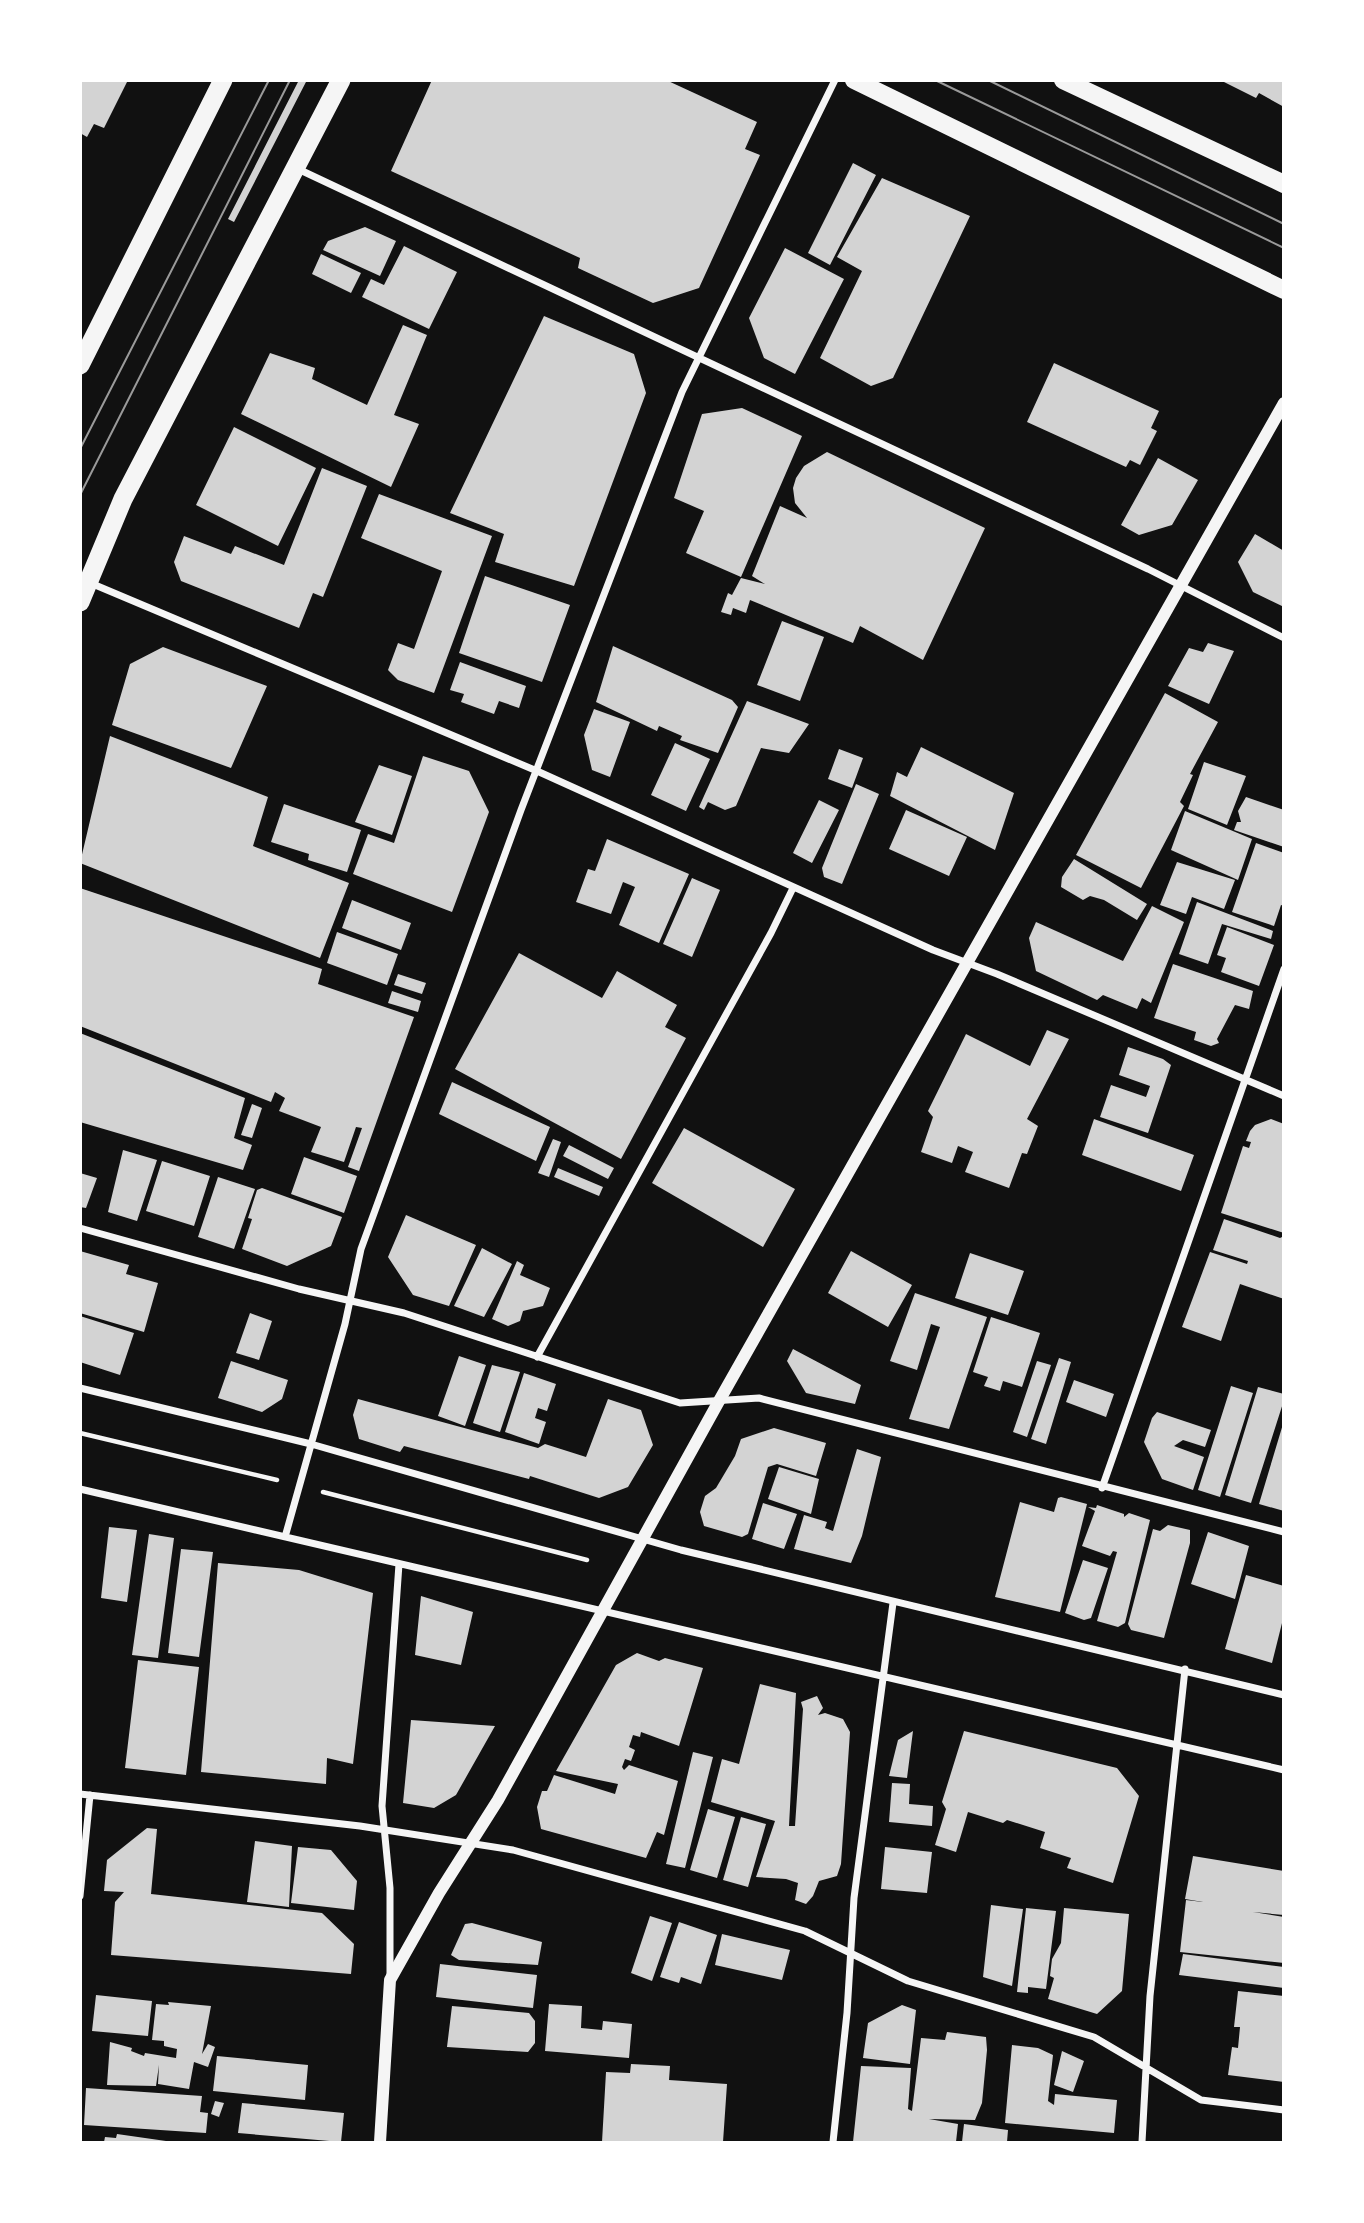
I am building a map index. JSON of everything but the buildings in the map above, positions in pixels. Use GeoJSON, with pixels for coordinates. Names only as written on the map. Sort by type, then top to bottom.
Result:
{"type":"FeatureCollection","features":[{"type":"Feature","properties":{"kind":"highway"},"geometry":{"type":"LineString","coordinates":[[80,365],[223,80]]}},
{"type":"Feature","properties":{"kind":"highway"},"geometry":{"type":"LineString","coordinates":[[80,602],[123,499],[341,80]]}},
{"type":"Feature","properties":{"kind":"main road"},"geometry":{"type":"LineString","coordinates":[[854,80],[1283,290]]}},
{"type":"Feature","properties":{"kind":"main road"},"geometry":{"type":"LineString","coordinates":[[1063,80],[1283,184]]}},
{"type":"Feature","properties":{"kind":"street"},"geometry":{"type":"LineString","coordinates":[[285,1537],[350,1301],[361,1249],[537,771],[698,356],[835,80]]}},
{"type":"Feature","properties":{"kind":"street"},"geometry":{"type":"LineString","coordinates":[[295,167],[698,356],[1283,638]]}},
{"type":"Feature","properties":{"kind":"street"},"geometry":{"type":"LineString","coordinates":[[390,1980],[498,1800],[719,1401],[1283,404]]}},
{"type":"Feature","properties":{"kind":"street"},"geometry":{"type":"LineString","coordinates":[[89,582],[537,771],[933,950],[1283,1096]]}},
{"type":"Feature","properties":{"kind":"street"},"geometry":{"type":"LineString","coordinates":[[537,1356],[771,933],[793,888]]}},
{"type":"Feature","properties":{"kind":"street"},"geometry":{"type":"LineString","coordinates":[[1102,1488],[1243,1078],[1283,970]]}},
{"type":"Feature","properties":{"kind":"street"},"geometry":{"type":"LineString","coordinates":[[80,1228],[404,1313],[680,1403],[759,1398],[1102,1488],[1283,1532]]}},
{"type":"Feature","properties":{"kind":"street"},"geometry":{"type":"LineString","coordinates":[[80,1388],[311,1444],[642,1539],[893,1603],[1185,1669],[1283,1695]]}},
{"type":"Feature","properties":{"kind":"street"},"geometry":{"type":"LineString","coordinates":[[80,1489],[1283,1770]]}},
{"type":"Feature","properties":{"kind":"street"},"geometry":{"type":"LineString","coordinates":[[380,2143],[390,1980],[390,1888],[382,1806],[399,1564]]}},
{"type":"Feature","properties":{"kind":"street"},"geometry":{"type":"LineString","coordinates":[[833,2143],[852,1953],[854,1898],[893,1603]]}},
{"type":"Feature","properties":{"kind":"street"},"geometry":{"type":"LineString","coordinates":[[1142,2143],[1150,1996],[1174,1745],[1185,1669]]}},
{"type":"Feature","properties":{"kind":"street"},"geometry":{"type":"LineString","coordinates":[[80,1794],[360,1826],[513,1850],[805,1931],[908,1981],[1094,2037],[1201,2100],[1283,2110]]}},
{"type":"Feature","properties":{"kind":"street"},"geometry":{"type":"LineString","coordinates":[[80,1896],[90,1795]]}},
{"type":"Feature","properties":{"kind":"path"},"geometry":{"type":"LineString","coordinates":[[80,1433],[299,1485],[587,1560]]}},
{"type":"Feature","properties":{"kind":"tram line"},"geometry":{"type":"LineString","coordinates":[[80,449],[269,80]]}},
{"type":"Feature","properties":{"kind":"tram line"},"geometry":{"type":"LineString","coordinates":[[80,495],[290,80]]}},
{"type":"Feature","properties":{"kind":"tram line"},"geometry":{"type":"LineString","coordinates":[[935,80],[1284,248]]}},
{"type":"Feature","properties":{"kind":"tram line"},"geometry":{"type":"LineString","coordinates":[[988,80],[1284,224]]}}]}
